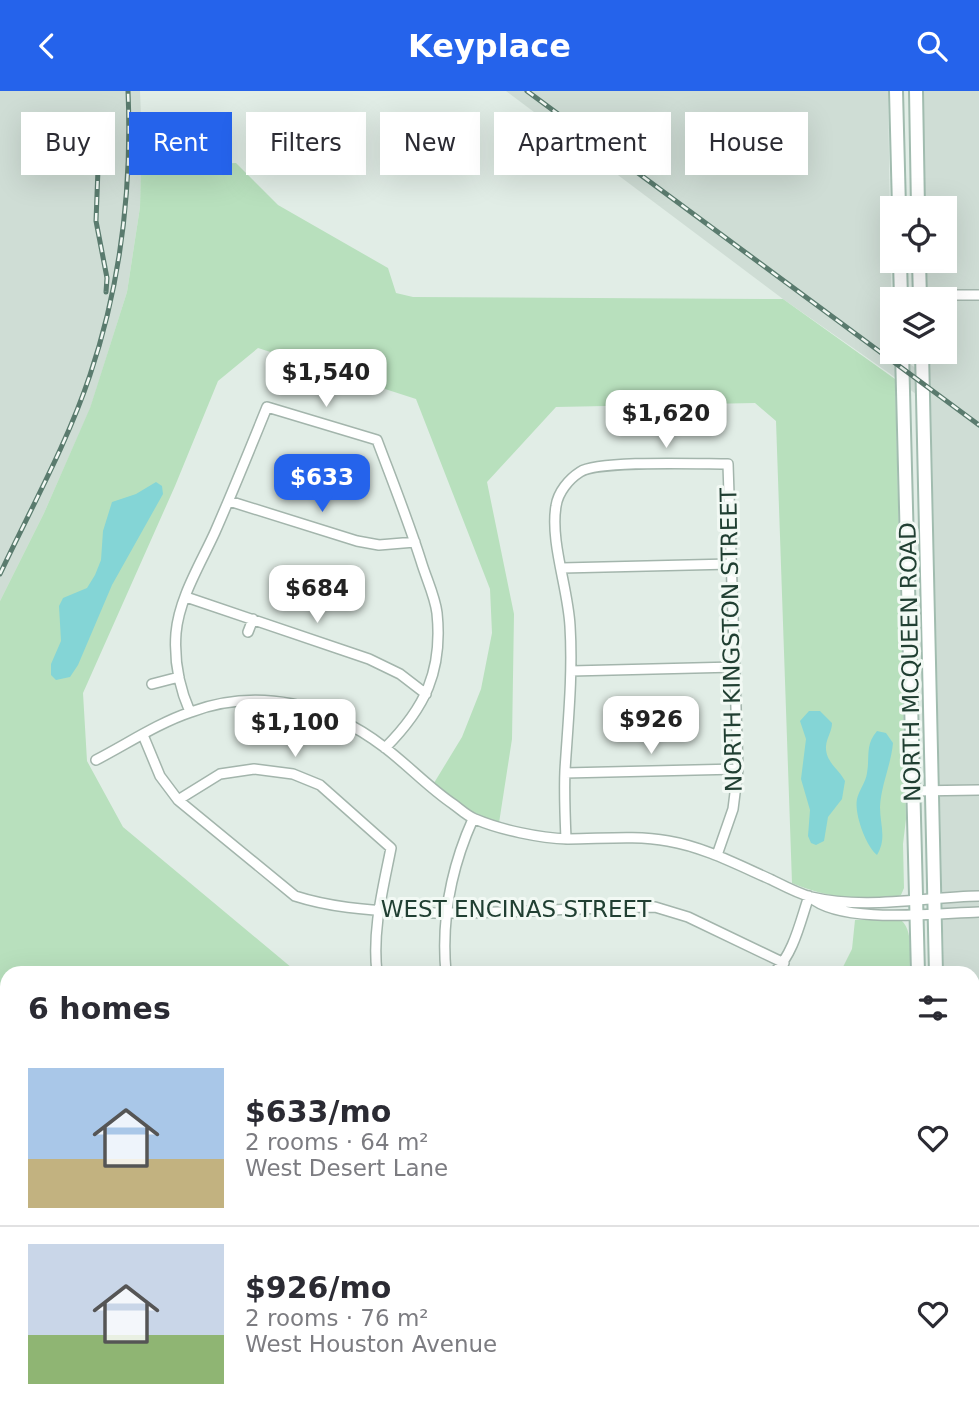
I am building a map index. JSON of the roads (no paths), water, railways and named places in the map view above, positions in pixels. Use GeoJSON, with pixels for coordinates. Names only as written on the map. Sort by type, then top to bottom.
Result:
{"type":"FeatureCollection","features":[{"type":"Feature","properties":{"kind":"main road"},"geometry":{"type":"LineString","coordinates":[[896,91],[899,196]]}},
{"type":"Feature","properties":{"kind":"main road"},"geometry":{"type":"LineString","coordinates":[[916,91],[918,196]]}},
{"type":"Feature","properties":{"kind":"main road","name":"NORTH MCQUEEN ROAD"},"geometry":{"type":"LineString","coordinates":[[902,364],[918,966]]}},
{"type":"Feature","properties":{"kind":"main road","name":"NORTH MCQUEEN ROAD"},"geometry":{"type":"LineString","coordinates":[[922,364],[936,966]]}},
{"type":"Feature","properties":{"kind":"main road"},"geometry":{"type":"LineString","coordinates":[[908,558],[926,556]]}},
{"type":"Feature","properties":{"kind":"street"},"geometry":{"type":"LineString","coordinates":[[957,296],[979,295]]}},
{"type":"Feature","properties":{"kind":"street"},"geometry":{"type":"LineString","coordinates":[[190,712],[182,694],[179,677],[176,631],[186,597],[267,407],[377,440],[415,542],[437,610],[438,653],[426,694],[409,724],[385,748]]}},
{"type":"Feature","properties":{"kind":"street","name":"NORTH KINGSTON STREET"},"geometry":{"type":"LineString","coordinates":[[562,568],[554,523],[556,502],[566,483],[582,471],[605,466],[728,464],[737,769],[733,809],[717,855]]}},
{"type":"Feature","properties":{"kind":"street"},"geometry":{"type":"LineString","coordinates":[[229,501],[357,541],[379,545],[415,542]]}},
{"type":"Feature","properties":{"kind":"street"},"geometry":{"type":"LineString","coordinates":[[566,839],[565,773],[571,671],[570,624],[562,568],[731,564]]}},
{"type":"Feature","properties":{"kind":"street"},"geometry":{"type":"LineString","coordinates":[[186,597],[369,659],[400,674],[426,694]]}},
{"type":"Feature","properties":{"kind":"street"},"geometry":{"type":"LineString","coordinates":[[248,632],[253,619]]}},
{"type":"Feature","properties":{"kind":"street"},"geometry":{"type":"LineString","coordinates":[[571,671],[734,667]]}},
{"type":"Feature","properties":{"kind":"street"},"geometry":{"type":"LineString","coordinates":[[152,684],[179,677]]}},
{"type":"Feature","properties":{"kind":"street"},"geometry":{"type":"LineString","coordinates":[[96,760],[190,712],[256,699],[283,701],[340,719],[385,748],[423,782],[473,819],[531,835],[566,839],[643,838],[671,841],[717,855],[809,896],[916,907],[935,913],[979,912]]}},
{"type":"Feature","properties":{"kind":"street","name":"WEST ENCINAS STREET"},"geometry":{"type":"LineString","coordinates":[[143,735],[160,776],[178,800],[295,896],[313,902],[378,911],[445,914],[655,907],[688,917],[784,963]]}},
{"type":"Feature","properties":{"kind":"street"},"geometry":{"type":"LineString","coordinates":[[178,800],[220,774],[254,769],[293,774],[320,785],[391,848],[378,911],[376,966]]}},
{"type":"Feature","properties":{"kind":"street"},"geometry":{"type":"LineString","coordinates":[[565,773],[737,769]]}},
{"type":"Feature","properties":{"kind":"street"},"geometry":{"type":"LineString","coordinates":[[913,791],[979,790]]}},
{"type":"Feature","properties":{"kind":"street"},"geometry":{"type":"LineString","coordinates":[[445,966],[443,941],[445,914],[460,850],[473,819]]}},
{"type":"Feature","properties":{"kind":"street"},"geometry":{"type":"LineString","coordinates":[[916,907],[946,896],[979,895]]}},
{"type":"Feature","properties":{"kind":"street"},"geometry":{"type":"LineString","coordinates":[[781,966],[809,896]]}},
{"type":"Feature","properties":{"kind":"water"},"geometry":{"type":"Polygon","coordinates":[[[156,482],[162,486],[163,494],[112,585],[78,665],[70,677],[56,680],[51,675],[51,664],[61,641],[59,606],[63,598],[87,588],[95,575],[101,560],[103,531],[112,502],[136,494],[156,482]]]}},
{"type":"Feature","properties":{"kind":"water"},"geometry":{"type":"Polygon","coordinates":[[[809,711],[820,711],[832,723],[826,752],[845,781],[842,799],[828,817],[824,841],[816,845],[811,843],[808,836],[810,810],[801,779],[806,739],[800,721],[809,711]]]}},
{"type":"Feature","properties":{"kind":"water"},"geometry":{"type":"Polygon","coordinates":[[[877,731],[886,733],[893,743],[881,799],[882,837],[877,855],[865,837],[857,805],[866,776],[869,746],[877,731]]]}},
{"type":"Feature","properties":{"kind":"railway"},"geometry":{"type":"LineString","coordinates":[[0,574],[71,426],[101,340],[117,270],[126,199],[128,91]]}},
{"type":"Feature","properties":{"kind":"railway"},"geometry":{"type":"LineString","coordinates":[[527,91],[979,425]]}},
{"type":"Feature","properties":{"kind":"railway"},"geometry":{"type":"LineString","coordinates":[[98,175],[96,221],[107,278],[106,292]]}}]}
